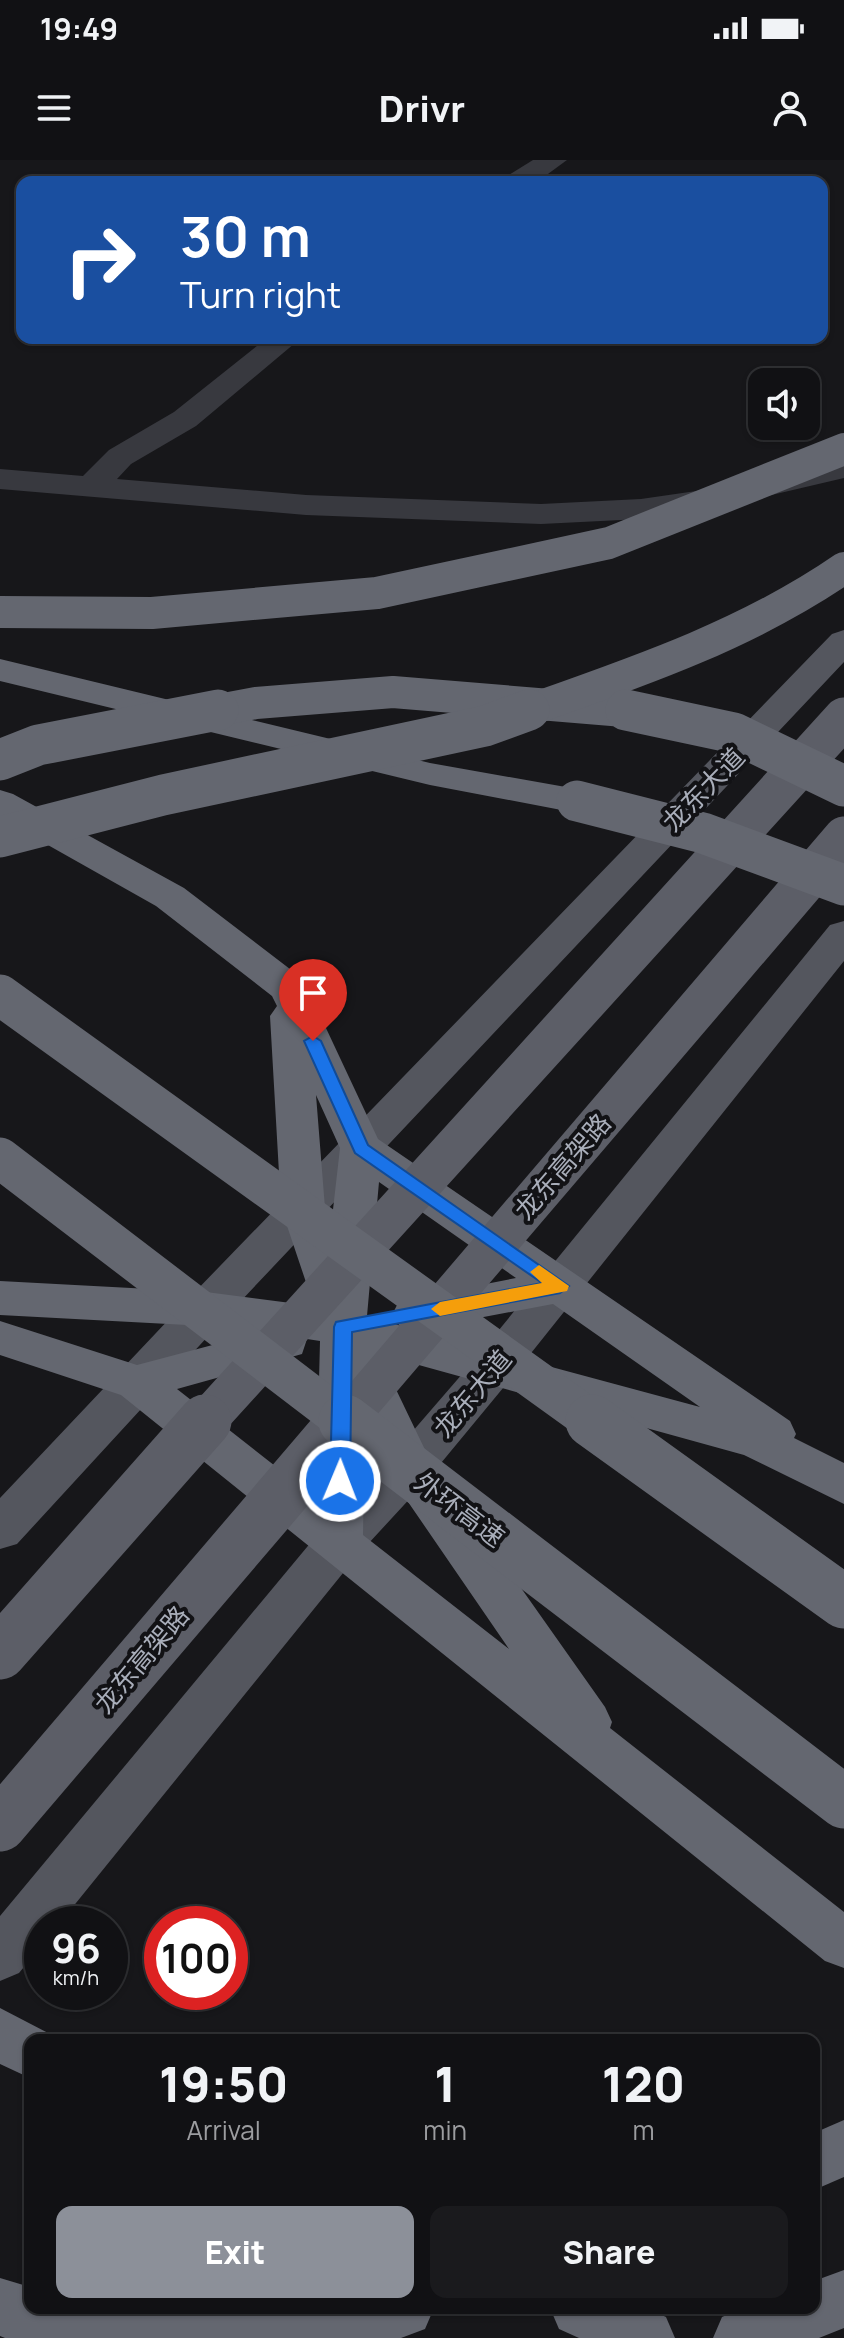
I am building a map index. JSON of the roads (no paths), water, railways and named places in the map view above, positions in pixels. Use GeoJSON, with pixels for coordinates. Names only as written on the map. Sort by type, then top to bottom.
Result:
{"type":"FeatureCollection","features":[{"type":"Feature","properties":{"kind":"highway"},"geometry":{"type":"LineString","coordinates":[[0,612],[152,613],[377,593],[609,543],[844,449]]}},
{"type":"Feature","properties":{"kind":"highway"},"geometry":{"type":"LineString","coordinates":[[0,837],[163,795],[485,726],[677,658],[805,595],[844,568]]}},
{"type":"Feature","properties":{"kind":"highway"},"geometry":{"type":"LineString","coordinates":[[0,670],[430,774],[577,801],[675,825],[844,885]]}},
{"type":"Feature","properties":{"kind":"highway"},"geometry":{"type":"LineString","coordinates":[[0,760],[38,745],[256,703],[393,692],[620,709],[734,733],[844,786]]}},
{"type":"Feature","properties":{"kind":"highway"},"geometry":{"type":"LineString","coordinates":[[0,1653],[199,1428],[844,718]]}},
{"type":"Feature","properties":{"kind":"highway"},"geometry":{"type":"LineString","coordinates":[[0,802],[170,897],[289,988],[361,1148],[343,1327],[339,1543]]}},
{"type":"Feature","properties":{"kind":"highway","name":"龙东高架路"},"geometry":{"type":"LineString","coordinates":[[0,1825],[844,837]]}},
{"type":"Feature","properties":{"kind":"highway"},"geometry":{"type":"LineString","coordinates":[[289,988],[303,1208],[343,1327],[410,1467],[614,1760]]}},
{"type":"Feature","properties":{"kind":"highway"},"geometry":{"type":"LineString","coordinates":[[0,995],[844,1602]]}},
{"type":"Feature","properties":{"kind":"highway"},"geometry":{"type":"LineString","coordinates":[[361,1148],[844,1484]]}},
{"type":"Feature","properties":{"kind":"highway","name":"外环高速"},"geometry":{"type":"LineString","coordinates":[[0,1158],[844,1802]]}},
{"type":"Feature","properties":{"kind":"highway"},"geometry":{"type":"LineString","coordinates":[[137,1383],[343,1327],[560,1286]]}},
{"type":"Feature","properties":{"kind":"highway"},"geometry":{"type":"LineString","coordinates":[[0,1298],[206,1309],[343,1327],[757,1441],[844,1484]]}},
{"type":"Feature","properties":{"kind":"highway"},"geometry":{"type":"LineString","coordinates":[[0,1338],[137,1383],[844,1944]]}},
{"type":"Feature","properties":{"kind":"highway"},"geometry":{"type":"LineString","coordinates":[[0,2034],[24,2048]]}},
{"type":"Feature","properties":{"kind":"highway"},"geometry":{"type":"LineString","coordinates":[[820,2160],[844,2147]]}},
{"type":"Feature","properties":{"kind":"highway"},"geometry":{"type":"LineString","coordinates":[[820,2308],[844,2299]]}},
{"type":"Feature","properties":{"kind":"highway"},"geometry":{"type":"LineString","coordinates":[[0,2307],[33,2317],[301,2329],[375,2314]]}},
{"type":"Feature","properties":{"kind":"highway"},"geometry":{"type":"LineString","coordinates":[[593,2314],[645,2338]]}},
{"type":"Feature","properties":{"kind":"highway"},"geometry":{"type":"LineString","coordinates":[[743,2338],[805,2314]]}},
{"type":"Feature","properties":{"kind":"main road","name":"龙东大道"},"geometry":{"type":"LineString","coordinates":[[0,1530],[206,1309],[844,641]]}},
{"type":"Feature","properties":{"kind":"main road","name":"龙东大道"},"geometry":{"type":"LineString","coordinates":[[0,1956],[339,1543],[410,1467],[492,1370],[844,934]]}},
{"type":"Feature","properties":{"kind":"street"},"geometry":{"type":"LineString","coordinates":[[527,176],[553,160]]}},
{"type":"Feature","properties":{"kind":"street"},"geometry":{"type":"LineString","coordinates":[[91,487],[120,457],[185,419],[279,344]]}},
{"type":"Feature","properties":{"kind":"street"},"geometry":{"type":"LineString","coordinates":[[0,479],[306,505],[541,514],[641,509],[717,498],[844,468]]}}]}
